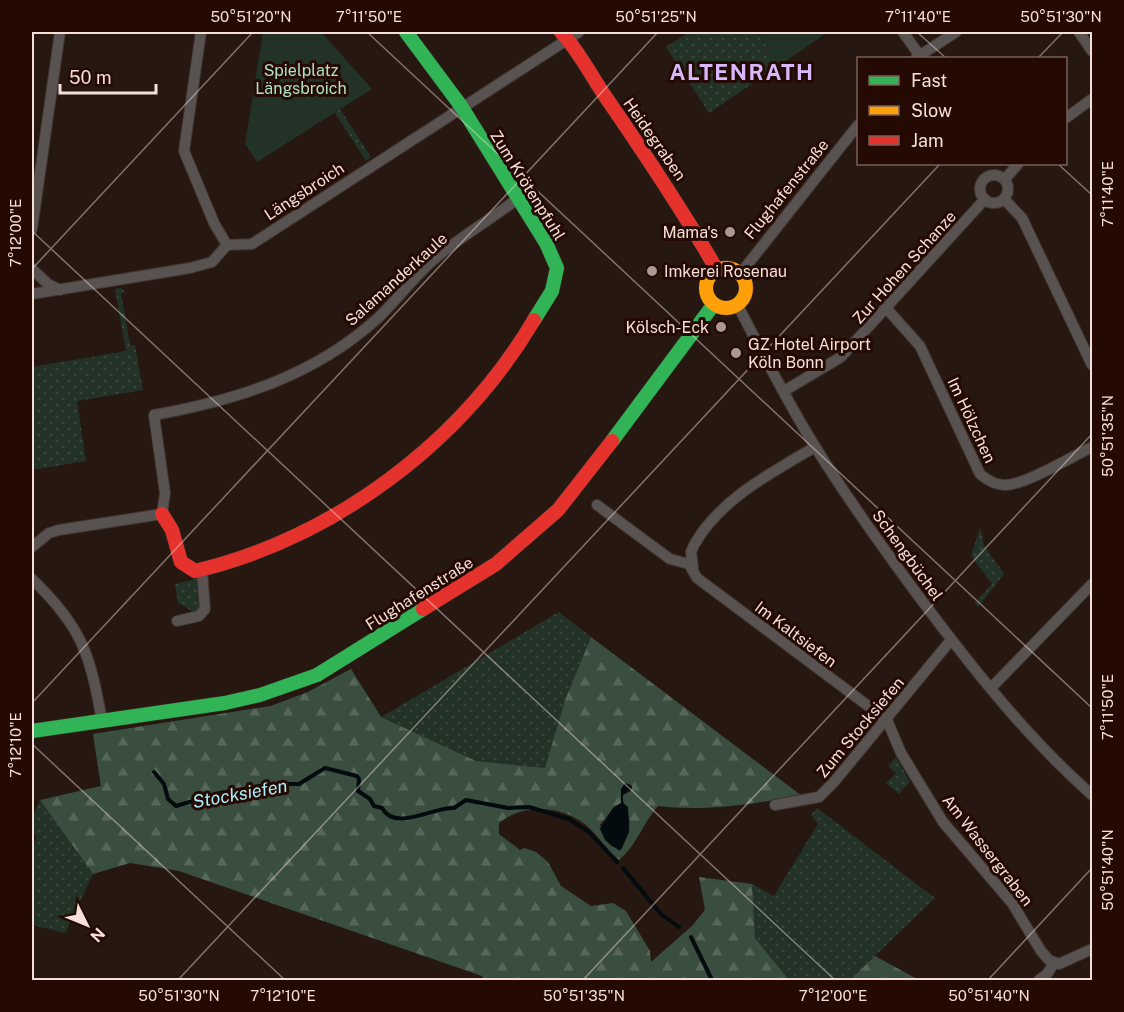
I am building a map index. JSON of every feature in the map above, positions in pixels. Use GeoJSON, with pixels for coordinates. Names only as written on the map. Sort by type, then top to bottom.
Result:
{"type":"FeatureCollection","features":[{"type":"Feature","properties":{"kind":"main road","name":"Zum Krötenpfuhl"},"geometry":{"type":"LineString","coordinates":[[202,571],[292,538],[371,494],[417,458],[470,407],[525,338],[552,291],[557,274],[556,262],[546,243],[461,106],[406,32]]}},
{"type":"Feature","properties":{"kind":"main road","name":"Heidegraben"},"geometry":{"type":"LineString","coordinates":[[570,34],[678,201],[717,270]]}},
{"type":"Feature","properties":{"kind":"main road"},"geometry":{"type":"LineString","coordinates":[[725,268],[740,274],[746,286],[745,293],[737,304],[726,308],[714,304],[708,298],[707,282],[717,270],[725,268]]}},
{"type":"Feature","properties":{"kind":"main road","name":"Flughafenstraße"},"geometry":{"type":"LineString","coordinates":[[32,731],[225,703],[293,685],[332,666],[496,564],[558,510],[714,304]]}},
{"type":"Feature","properties":{"kind":"main road"},"geometry":{"type":"LineString","coordinates":[[162,514],[172,530],[181,562],[191,569],[202,571]]}},
{"type":"Feature","properties":{"kind":"street"},"geometry":{"type":"LineString","coordinates":[[32,229],[60,32]]}},
{"type":"Feature","properties":{"kind":"street"},"geometry":{"type":"LineString","coordinates":[[32,294],[190,268],[212,262],[227,245],[214,223],[184,151],[201,32]]}},
{"type":"Feature","properties":{"kind":"street"},"geometry":{"type":"LineString","coordinates":[[903,32],[918,57],[957,32]]}},
{"type":"Feature","properties":{"kind":"street"},"geometry":{"type":"LineString","coordinates":[[1079,32],[1092,51]]}},
{"type":"Feature","properties":{"kind":"street","name":"Längsbroich"},"geometry":{"type":"LineString","coordinates":[[227,245],[252,244],[570,34]]}},
{"type":"Feature","properties":{"kind":"street"},"geometry":{"type":"LineString","coordinates":[[1067,117],[1092,99]]}},
{"type":"Feature","properties":{"kind":"street","name":"Flughafenstraße"},"geometry":{"type":"LineString","coordinates":[[740,274],[857,126]]}},
{"type":"Feature","properties":{"kind":"street"},"geometry":{"type":"LineString","coordinates":[[985,199],[996,202],[1004,199],[1008,188],[1005,179],[1017,165]]}},
{"type":"Feature","properties":{"kind":"street","name":"Zur Hohen Schanze"},"geometry":{"type":"LineString","coordinates":[[784,391],[841,357],[985,199],[981,188],[986,178],[994,175],[1005,179]]}},
{"type":"Feature","properties":{"kind":"street","name":"Salamanderkaule"},"geometry":{"type":"LineString","coordinates":[[162,514],[165,493],[154,415],[244,395],[267,387],[325,357],[379,317],[442,253],[517,199]]}},
{"type":"Feature","properties":{"kind":"street"},"geometry":{"type":"LineString","coordinates":[[1004,199],[1022,218],[1092,365]]}},
{"type":"Feature","properties":{"kind":"street"},"geometry":{"type":"LineString","coordinates":[[32,269],[48,284],[60,290]]}},
{"type":"Feature","properties":{"kind":"street","name":"Schengbüchel"},"geometry":{"type":"LineString","coordinates":[[737,304],[815,447],[880,543],[951,640],[991,688],[1059,766],[1092,795]]}},
{"type":"Feature","properties":{"kind":"street","name":"Im Hölzchen"},"geometry":{"type":"LineString","coordinates":[[887,309],[920,346],[980,474],[987,480],[1001,485],[1018,483],[1092,447]]}},
{"type":"Feature","properties":{"kind":"street"},"geometry":{"type":"LineString","coordinates":[[693,567],[691,552],[697,539],[732,501],[765,477],[815,447]]}},
{"type":"Feature","properties":{"kind":"street","name":"Im Kaltsiefen"},"geometry":{"type":"LineString","coordinates":[[597,505],[670,559],[684,561],[693,567],[698,578],[887,720]]}},
{"type":"Feature","properties":{"kind":"street"},"geometry":{"type":"LineString","coordinates":[[32,547],[49,533],[59,530],[162,514]]}},
{"type":"Feature","properties":{"kind":"street"},"geometry":{"type":"LineString","coordinates":[[177,621],[199,616],[205,609],[202,571]]}},
{"type":"Feature","properties":{"kind":"street"},"geometry":{"type":"LineString","coordinates":[[32,579],[66,615],[81,639],[95,682],[102,721]]}},
{"type":"Feature","properties":{"kind":"street"},"geometry":{"type":"LineString","coordinates":[[991,688],[1092,584]]}},
{"type":"Feature","properties":{"kind":"street","name":"Zum Stocksiefen"},"geometry":{"type":"LineString","coordinates":[[775,806],[819,796],[887,720],[951,640]]}},
{"type":"Feature","properties":{"kind":"street","name":"Am Wassergraben"},"geometry":{"type":"LineString","coordinates":[[887,720],[901,753],[943,822],[999,886],[1041,951],[1054,963]]}},
{"type":"Feature","properties":{"kind":"street"},"geometry":{"type":"LineString","coordinates":[[1039,981],[1054,963],[1065,963],[1092,949]]}},
{"type":"Feature","properties":{"kind":"green space","name":"Spielplatz Längsbroich"},"geometry":{"type":"Polygon","coordinates":[[[263,32],[321,32],[372,89],[257,162],[245,144],[263,32]]]}},
{"type":"Feature","properties":{"kind":"green space"},"geometry":{"type":"Polygon","coordinates":[[[689,32],[757,32],[780,65],[709,113],[666,47],[689,32]]]}},
{"type":"Feature","properties":{"kind":"green space"},"geometry":{"type":"Polygon","coordinates":[[[757,32],[822,32],[824,35],[780,65],[757,32]]]}},
{"type":"Feature","properties":{"kind":"green space"},"geometry":{"type":"Polygon","coordinates":[[[340,109],[371,157],[366,161],[335,113],[340,109]]]}},
{"type":"Feature","properties":{"kind":"green space"},"geometry":{"type":"Polygon","coordinates":[[[121,288],[125,292],[121,293],[130,345],[135,345],[143,390],[77,401],[86,461],[32,470],[32,367],[126,351],[115,289],[121,288]]]}},
{"type":"Feature","properties":{"kind":"green space"},"geometry":{"type":"Polygon","coordinates":[[[980,527],[984,545],[1004,574],[978,607],[975,603],[992,584],[971,556],[980,527]]]}},
{"type":"Feature","properties":{"kind":"green space"},"geometry":{"type":"Polygon","coordinates":[[[200,578],[201,611],[194,612],[178,603],[175,584],[200,578]]]}},
{"type":"Feature","properties":{"kind":"green space"},"geometry":{"type":"Polygon","coordinates":[[[559,612],[591,637],[565,700],[545,768],[476,761],[381,717],[559,612]]]}},
{"type":"Feature","properties":{"kind":"green space"},"geometry":{"type":"Polygon","coordinates":[[[591,637],[802,796],[713,807],[658,806],[631,848],[619,860],[595,833],[579,820],[559,812],[538,809],[517,813],[499,823],[499,834],[520,850],[524,848],[536,852],[548,862],[561,886],[591,906],[613,903],[626,911],[650,951],[651,962],[692,926],[705,910],[699,877],[752,884],[755,938],[789,980],[484,980],[482,976],[179,871],[130,863],[93,874],[40,800],[101,786],[93,734],[271,706],[308,692],[351,669],[381,717],[476,761],[545,768],[565,700],[591,637]],[[632,786],[622,794],[621,804],[615,806],[600,825],[607,842],[613,847],[622,849],[629,830],[628,813],[623,802],[623,795],[631,791],[632,786]]]}},
{"type":"Feature","properties":{"kind":"green space"},"geometry":{"type":"Polygon","coordinates":[[[351,669],[381,717],[299,766],[101,786],[93,734],[271,706],[308,692],[351,669]]]}},
{"type":"Feature","properties":{"kind":"green space"},"geometry":{"type":"Polygon","coordinates":[[[896,757],[910,782],[899,794],[886,783],[896,773],[888,766],[896,757]]]}},
{"type":"Feature","properties":{"kind":"green space"},"geometry":{"type":"Polygon","coordinates":[[[40,800],[93,874],[65,933],[32,925],[32,843],[37,838],[32,824],[40,800]]]}},
{"type":"Feature","properties":{"kind":"green space"},"geometry":{"type":"Polygon","coordinates":[[[817,808],[935,898],[850,980],[789,980],[755,938],[752,884],[774,896],[818,824],[811,815],[817,808]]]}},
{"type":"Feature","properties":{"kind":"green space"},"geometry":{"type":"Polygon","coordinates":[[[875,956],[919,980],[850,980],[875,956]]]}},
{"type":"Feature","properties":{"kind":"shaded area"},"geometry":{"type":"Polygon","coordinates":[[[625,783],[631,785],[632,788],[623,795],[623,803],[628,807],[629,832],[620,851],[605,840],[600,829],[613,808],[621,803],[621,789],[625,783]]]}},
{"type":"Feature","properties":{"kind":"waterway","name":"Stocksiefen"},"geometry":{"type":"LineString","coordinates":[[154,772],[164,784],[168,799],[176,806],[220,793],[272,784],[299,784],[325,768],[357,776],[358,791],[370,799],[374,806],[382,808],[388,815],[396,818],[415,817],[454,808],[466,800],[508,808],[529,807],[569,819],[589,832],[617,862]]}},
{"type":"Feature","properties":{"kind":"waterway","name":"Stocksiefen"},"geometry":{"type":"LineString","coordinates":[[623,868],[661,914],[679,927]]}},
{"type":"Feature","properties":{"kind":"waterway","name":"Stocksiefen"},"geometry":{"type":"LineString","coordinates":[[691,937],[712,980]]}},
{"type":"Feature","properties":{"kind":"traffic: fast"},"geometry":{"type":"LineString","coordinates":[[406,32],[461,106],[546,243],[557,268],[552,291],[534,320]]}},
{"type":"Feature","properties":{"kind":"traffic: fast"},"geometry":{"type":"LineString","coordinates":[[612,441],[714,304]]}},
{"type":"Feature","properties":{"kind":"traffic: fast"},"geometry":{"type":"LineString","coordinates":[[32,731],[225,703],[260,695],[317,675],[423,609]]}},
{"type":"Feature","properties":{"kind":"traffic: slow"},"geometry":{"type":"LineString","coordinates":[[726,268],[740,274],[746,288],[740,302],[726,308],[712,302],[706,288],[712,274],[726,268]]}},
{"type":"Feature","properties":{"kind":"traffic: jam"},"geometry":{"type":"LineString","coordinates":[[561,32],[579,55],[663,182],[717,270]]}},
{"type":"Feature","properties":{"kind":"traffic: jam"},"geometry":{"type":"LineString","coordinates":[[162,514],[172,530],[181,562],[195,571],[246,556],[296,535],[344,510],[389,479],[431,445],[470,406],[504,365],[534,320]]}},
{"type":"Feature","properties":{"kind":"traffic: jam"},"geometry":{"type":"LineString","coordinates":[[423,609],[496,564],[558,510],[612,441]]}},
{"type":"Feature","properties":{"kind":"place","name":"Mama's"},"geometry":{"type":"Point","coordinates":[730,232]}},
{"type":"Feature","properties":{"kind":"place","name":"Imkerei Rosenau"},"geometry":{"type":"Point","coordinates":[652,271]}},
{"type":"Feature","properties":{"kind":"place","name":"Kölsch-Eck"},"geometry":{"type":"Point","coordinates":[721,327]}},
{"type":"Feature","properties":{"kind":"place","name":"GZ Hotel Airport Köln Bonn"},"geometry":{"type":"Point","coordinates":[736,353]}},
{"type":"Feature","properties":{"kind":"district","name":"ALTENRATH"},"geometry":{"type":"Point","coordinates":[742,72]}}]}
